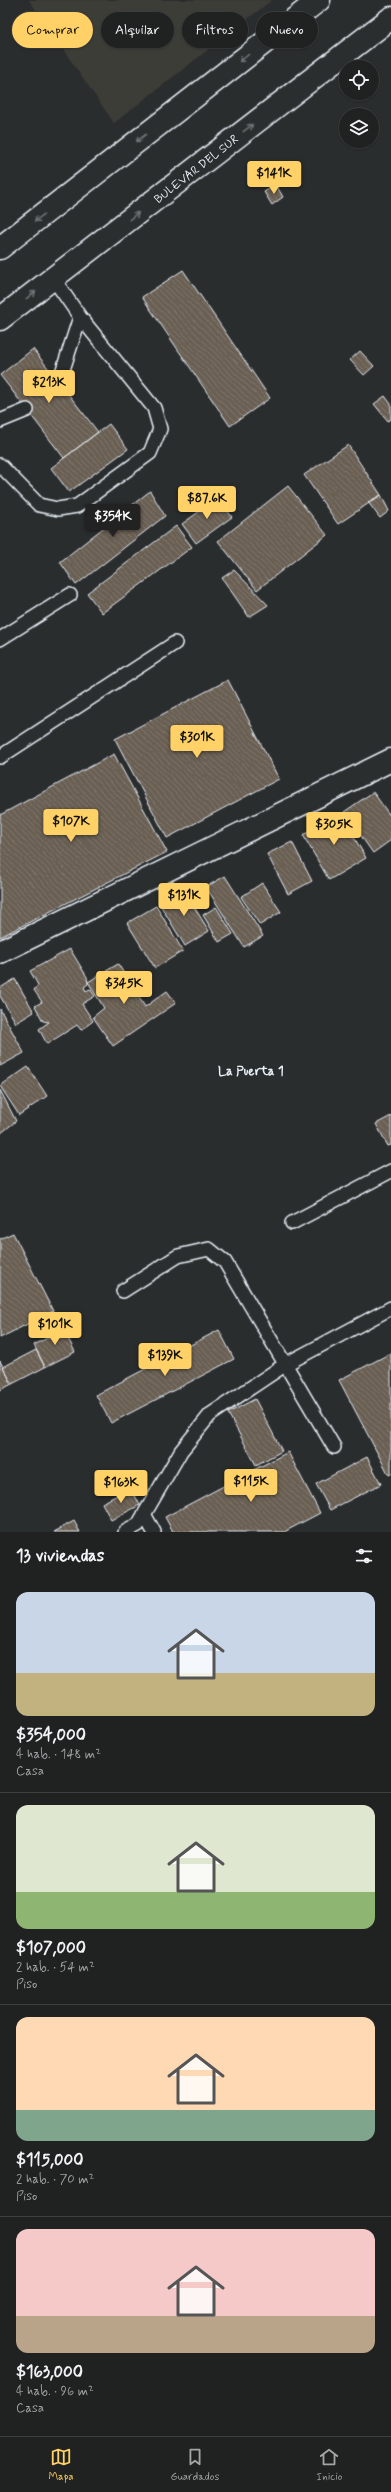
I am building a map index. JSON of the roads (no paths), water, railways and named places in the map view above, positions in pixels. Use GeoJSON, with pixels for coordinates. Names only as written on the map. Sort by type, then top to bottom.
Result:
{"type":"FeatureCollection","features":[{"type":"Feature","properties":{"kind":"main road"},"geometry":{"type":"LineString","coordinates":[[0,248],[319,0]]}},
{"type":"Feature","properties":{"kind":"main road","name":"BULEVAR DEL SUR"},"geometry":{"type":"LineString","coordinates":[[0,319],[391,18]]}},
{"type":"Feature","properties":{"kind":"main road"},"geometry":{"type":"LineString","coordinates":[[0,952],[391,760]]}},
{"type":"Feature","properties":{"kind":"lane"},"geometry":{"type":"LineString","coordinates":[[0,465],[40,505],[58,509],[77,506],[150,453],[160,429],[154,408],[80,317],[53,278]]}},
{"type":"Feature","properties":{"kind":"lane"},"geometry":{"type":"LineString","coordinates":[[59,382],[80,317]]}},
{"type":"Feature","properties":{"kind":"lane"},"geometry":{"type":"LineString","coordinates":[[0,421],[27,410]]}},
{"type":"Feature","properties":{"kind":"lane"},"geometry":{"type":"LineString","coordinates":[[0,639],[70,595]]}},
{"type":"Feature","properties":{"kind":"lane"},"geometry":{"type":"LineString","coordinates":[[0,757],[175,643]]}},
{"type":"Feature","properties":{"kind":"lane"},"geometry":{"type":"LineString","coordinates":[[292,1223],[391,1171]]}},
{"type":"Feature","properties":{"kind":"lane"},"geometry":{"type":"LineString","coordinates":[[123,1291],[178,1256],[209,1250],[225,1262],[334,1447]]}},
{"type":"Feature","properties":{"kind":"lane"},"geometry":{"type":"LineString","coordinates":[[126,1532],[138,1525],[181,1451],[210,1416],[286,1364],[391,1308]]}},
{"type":"Feature","properties":{"kind":"lane"},"geometry":{"type":"LineString","coordinates":[[144,1514],[154,1532]]}},
{"type":"Feature","properties":{"kind":"district","name":"La Puerta 1"},"geometry":{"type":"Point","coordinates":[251,1070]}}]}
